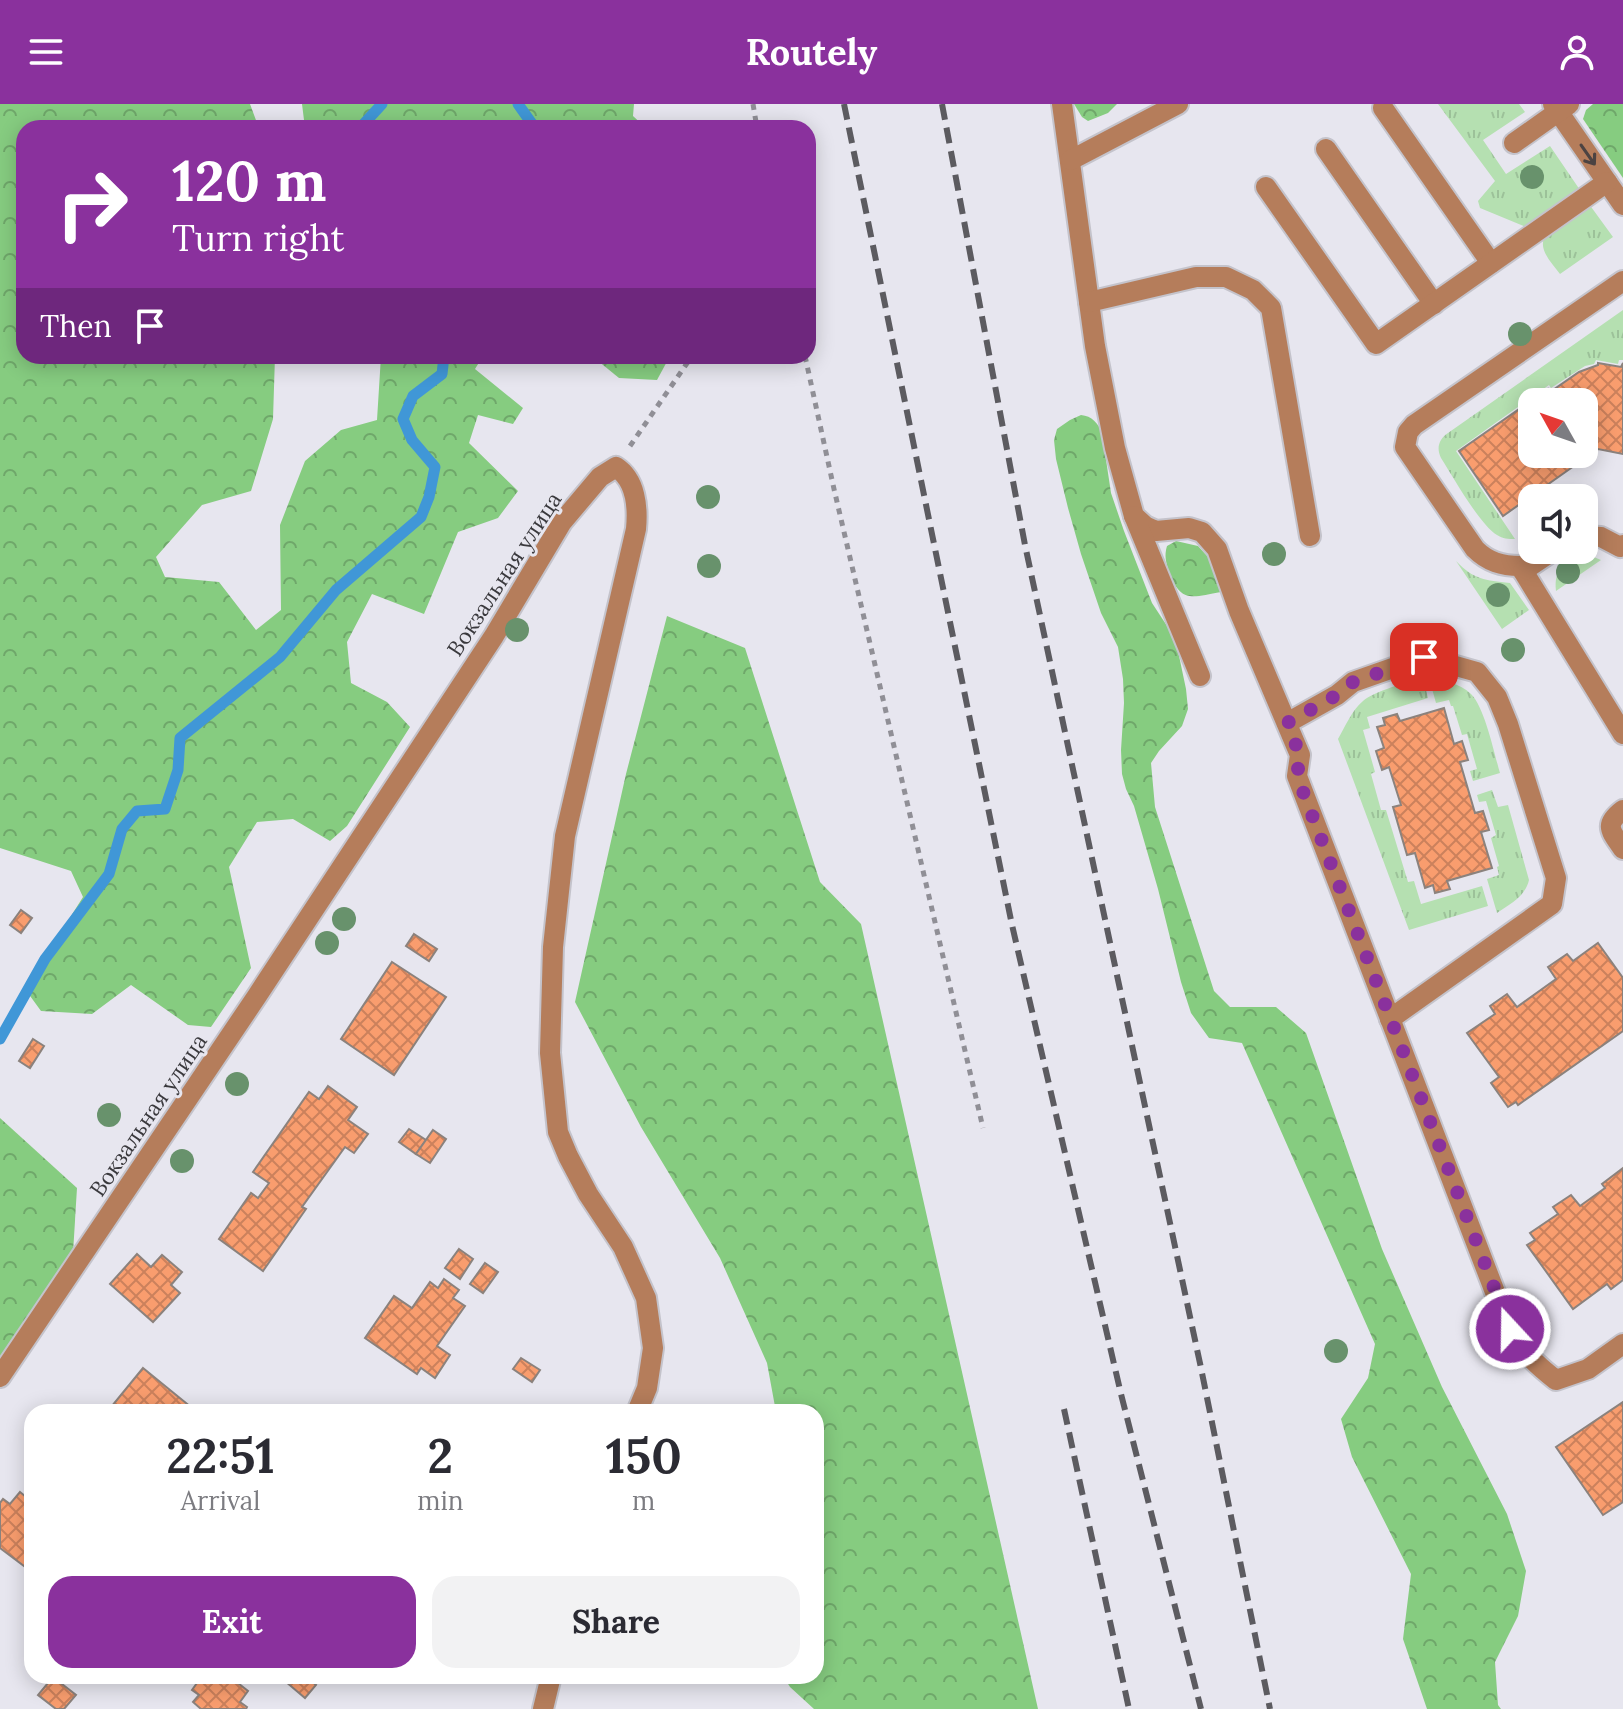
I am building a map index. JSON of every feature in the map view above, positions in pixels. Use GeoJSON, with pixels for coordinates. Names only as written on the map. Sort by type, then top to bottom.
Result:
{"type":"FeatureCollection","features":[{"type":"Feature","properties":{"kind":"street"},"geometry":{"type":"LineString","coordinates":[[1062,104],[1095,346],[1115,448],[1134,516],[1200,676]]}},
{"type":"Feature","properties":{"kind":"street"},"geometry":{"type":"LineString","coordinates":[[1071,160],[1178,104]]}},
{"type":"Feature","properties":{"kind":"street"},"geometry":{"type":"LineString","coordinates":[[1514,143],[1560,106],[1623,205]]}},
{"type":"Feature","properties":{"kind":"street"},"geometry":{"type":"LineString","coordinates":[[1383,108],[1491,263]]}},
{"type":"Feature","properties":{"kind":"street"},"geometry":{"type":"LineString","coordinates":[[1326,149],[1434,304]]}},
{"type":"Feature","properties":{"kind":"street"},"geometry":{"type":"LineString","coordinates":[[1266,187],[1376,344],[1607,182]]}},
{"type":"Feature","properties":{"kind":"street"},"geometry":{"type":"LineString","coordinates":[[1089,302],[1196,277],[1226,277],[1253,290],[1271,308],[1310,536]]}},
{"type":"Feature","properties":{"kind":"street"},"geometry":{"type":"LineString","coordinates":[[1623,281],[1414,425],[1408,432],[1405,447],[1475,549],[1489,561],[1520,566],[1623,734]]}},
{"type":"Feature","properties":{"kind":"street"},"geometry":{"type":"LineString","coordinates":[[616,467],[623,471],[634,493],[638,511],[636,529],[565,836],[553,947],[550,1053],[558,1132],[588,1194],[623,1247],[646,1298],[653,1348],[647,1388],[640,1404]]}},
{"type":"Feature","properties":{"kind":"street","name":"Вокзальная улица"},"geometry":{"type":"LineString","coordinates":[[0,1377],[494,636],[562,522],[600,477],[616,467]]}},
{"type":"Feature","properties":{"kind":"street"},"geometry":{"type":"LineString","coordinates":[[1134,516],[1156,531],[1189,528],[1202,532],[1217,549],[1239,611],[1300,755],[1297,776],[1510,1329],[1520,1347],[1556,1380],[1588,1369],[1623,1344]]}},
{"type":"Feature","properties":{"kind":"street"},"geometry":{"type":"LineString","coordinates":[[1598,537],[1622,548]]}},
{"type":"Feature","properties":{"kind":"street"},"geometry":{"type":"LineString","coordinates":[[1523,571],[1533,564]]}},
{"type":"Feature","properties":{"kind":"street"},"geometry":{"type":"LineString","coordinates":[[1287,723],[1337,695],[1353,682],[1424,657],[1477,672],[1497,697],[1508,724],[1556,878],[1552,904],[1390,1019]]}},
{"type":"Feature","properties":{"kind":"street"},"geometry":{"type":"LineString","coordinates":[[1623,810],[1610,823],[1623,849]]}},
{"type":"Feature","properties":{"kind":"street"},"geometry":{"type":"LineString","coordinates":[[543,1709],[549,1684]]}},
{"type":"Feature","properties":{"kind":"path"},"geometry":{"type":"LineString","coordinates":[[616,467],[687,364]]}},
{"type":"Feature","properties":{"kind":"path"},"geometry":{"type":"LineString","coordinates":[[807,364],[983,1128]]}},
{"type":"Feature","properties":{"kind":"green space"},"geometry":{"type":"Polygon","coordinates":[[[0,104],[250,104],[256,120],[16,120],[16,364],[275,364],[273,419],[251,491],[202,505],[156,557],[165,577],[219,582],[256,630],[281,610],[280,525],[305,461],[341,430],[377,420],[380,364],[478,364],[475,369],[523,408],[513,424],[478,415],[469,443],[518,491],[498,518],[458,532],[424,614],[372,594],[347,642],[351,683],[387,702],[410,727],[347,826],[330,841],[293,819],[257,822],[229,867],[251,968],[211,1027],[188,1025],[131,985],[92,1014],[41,1011],[25,989],[83,897],[71,871],[0,848],[0,104]]]}},
{"type":"Feature","properties":{"kind":"green space"},"geometry":{"type":"Polygon","coordinates":[[[302,104],[634,104],[633,116],[637,120],[304,120],[302,104]]]}},
{"type":"Feature","properties":{"kind":"green space"},"geometry":{"type":"Polygon","coordinates":[[[1074,104],[1117,104],[1108,113],[1088,121],[1074,104]]]}},
{"type":"Feature","properties":{"kind":"green space"},"geometry":{"type":"Polygon","coordinates":[[[1438,104],[1519,104],[1525,112],[1483,140],[1506,174],[1550,146],[1580,190],[1526,227],[1480,208],[1478,201],[1495,181],[1438,104]]]}},
{"type":"Feature","properties":{"kind":"green space"},"geometry":{"type":"Polygon","coordinates":[[[1593,104],[1623,104],[1623,178],[1583,119],[1586,110],[1593,104]]]}},
{"type":"Feature","properties":{"kind":"green space"},"geometry":{"type":"Polygon","coordinates":[[[1589,204],[1613,237],[1560,274],[1545,252],[1544,238],[1589,204]]]}},
{"type":"Feature","properties":{"kind":"green space"},"geometry":{"type":"Polygon","coordinates":[[[1623,310],[1623,360],[1619,360],[1618,364],[1596,360],[1551,388],[1549,385],[1545,388],[1518,388],[1518,407],[1456,451],[1515,539],[1499,536],[1490,530],[1452,477],[1439,454],[1442,438],[1623,310]]]}},
{"type":"Feature","properties":{"kind":"green space"},"geometry":{"type":"Polygon","coordinates":[[[602,364],[666,364],[657,380],[619,378],[602,364]]]}},
{"type":"Feature","properties":{"kind":"green space"},"geometry":{"type":"Polygon","coordinates":[[[1081,415],[1094,421],[1102,433],[1111,493],[1124,531],[1152,603],[1173,635],[1178,651],[1188,709],[1182,726],[1151,763],[1155,807],[1214,991],[1230,1007],[1276,1007],[1306,1033],[1382,1249],[1442,1387],[1507,1514],[1526,1571],[1518,1616],[1495,1662],[1498,1705],[1501,1709],[1427,1709],[1403,1639],[1411,1574],[1352,1457],[1341,1419],[1368,1378],[1375,1344],[1242,1043],[1209,1038],[1191,1013],[1158,889],[1122,774],[1124,703],[1118,647],[1101,613],[1081,554],[1056,459],[1054,440],[1057,429],[1081,415]]]}},
{"type":"Feature","properties":{"kind":"green space"},"geometry":{"type":"Polygon","coordinates":[[[1176,541],[1198,546],[1208,557],[1221,592],[1189,596],[1178,589],[1169,572],[1166,556],[1167,546],[1176,541]]]}},
{"type":"Feature","properties":{"kind":"green space"},"geometry":{"type":"Polygon","coordinates":[[[1456,561],[1480,578],[1510,583],[1529,610],[1502,629],[1456,561]]]}},
{"type":"Feature","properties":{"kind":"green space"},"geometry":{"type":"Polygon","coordinates":[[[1595,564],[1556,591],[1558,572],[1564,565],[1595,564]]]}},
{"type":"Feature","properties":{"kind":"green space"},"geometry":{"type":"Polygon","coordinates":[[[667,616],[745,648],[820,882],[861,924],[1038,1709],[814,1709],[788,1684],[824,1684],[824,1404],[775,1404],[767,1363],[720,1258],[641,1127],[575,1002],[626,774],[667,616]]]}},
{"type":"Feature","properties":{"kind":"green space"},"geometry":{"type":"Polygon","coordinates":[[[1423,678],[1428,698],[1367,717],[1370,728],[1363,730],[1375,772],[1371,774],[1381,810],[1386,810],[1408,882],[1414,881],[1421,904],[1482,886],[1488,906],[1409,930],[1338,739],[1363,701],[1400,684],[1423,678]]]}},
{"type":"Feature","properties":{"kind":"green space"},"geometry":{"type":"Polygon","coordinates":[[[1429,678],[1457,685],[1471,694],[1485,720],[1500,773],[1473,781],[1470,771],[1477,769],[1467,734],[1462,735],[1449,700],[1436,703],[1429,678]]]}},
{"type":"Feature","properties":{"kind":"green space"},"geometry":{"type":"Polygon","coordinates":[[[1492,790],[1498,807],[1508,805],[1529,880],[1521,896],[1497,913],[1487,879],[1499,875],[1491,838],[1496,835],[1486,801],[1479,802],[1477,795],[1492,790]]]}},
{"type":"Feature","properties":{"kind":"green space"},"geometry":{"type":"Polygon","coordinates":[[[0,1118],[77,1188],[73,1253],[0,1358],[0,1118]]]}},
{"type":"Feature","properties":{"kind":"building"},"geometry":{"type":"Polygon","coordinates":[[[1598,363],[1621,367],[1623,363],[1623,454],[1598,449],[1598,388],[1556,388],[1598,363]]]}},
{"type":"Feature","properties":{"kind":"building"},"geometry":{"type":"Polygon","coordinates":[[[1518,410],[1518,468],[1571,468],[1548,484],[1518,484],[1518,505],[1503,516],[1459,451],[1518,410]]]}},
{"type":"Feature","properties":{"kind":"building"},"geometry":{"type":"Polygon","coordinates":[[[1444,708],[1454,744],[1462,741],[1468,760],[1460,762],[1475,813],[1483,811],[1489,830],[1481,832],[1492,868],[1447,881],[1450,889],[1435,893],[1433,885],[1425,888],[1415,853],[1407,855],[1393,807],[1401,805],[1389,767],[1382,770],[1376,751],[1384,748],[1377,727],[1385,725],[1383,718],[1397,714],[1400,721],[1444,708]]]}},
{"type":"Feature","properties":{"kind":"building"},"geometry":{"type":"Polygon","coordinates":[[[21,910],[32,918],[21,933],[10,925],[21,910]]]}},
{"type":"Feature","properties":{"kind":"building"},"geometry":{"type":"Polygon","coordinates":[[[414,934],[437,949],[429,961],[406,946],[414,934]]]}},
{"type":"Feature","properties":{"kind":"building"},"geometry":{"type":"Polygon","coordinates":[[[1598,943],[1623,978],[1623,1031],[1518,1105],[1516,1102],[1508,1107],[1491,1083],[1499,1077],[1467,1033],[1495,1014],[1490,1006],[1507,994],[1517,1007],[1556,979],[1548,967],[1567,954],[1573,961],[1598,943]]]}},
{"type":"Feature","properties":{"kind":"building"},"geometry":{"type":"Polygon","coordinates":[[[392,962],[446,997],[394,1075],[341,1039],[392,962]]]}},
{"type":"Feature","properties":{"kind":"building"},"geometry":{"type":"Polygon","coordinates":[[[33,1039],[44,1046],[30,1068],[19,1061],[33,1039]]]}},
{"type":"Feature","properties":{"kind":"building"},"geometry":{"type":"Polygon","coordinates":[[[328,1086],[357,1107],[348,1120],[368,1134],[354,1153],[345,1147],[302,1207],[306,1209],[263,1271],[219,1239],[251,1193],[258,1198],[269,1183],[253,1172],[309,1092],[319,1099],[328,1086]]]}},
{"type":"Feature","properties":{"kind":"building"},"geometry":{"type":"Polygon","coordinates":[[[409,1129],[426,1140],[416,1154],[399,1142],[409,1129]]]}},
{"type":"Feature","properties":{"kind":"building"},"geometry":{"type":"Polygon","coordinates":[[[433,1130],[446,1139],[430,1163],[416,1154],[433,1130]]]}},
{"type":"Feature","properties":{"kind":"building"},"geometry":{"type":"Polygon","coordinates":[[[1623,1168],[1623,1280],[1611,1289],[1607,1284],[1573,1309],[1527,1245],[1535,1240],[1530,1233],[1558,1214],[1553,1207],[1571,1195],[1580,1206],[1605,1188],[1602,1184],[1623,1168]]]}},
{"type":"Feature","properties":{"kind":"building"},"geometry":{"type":"Polygon","coordinates":[[[459,1249],[473,1259],[460,1279],[445,1268],[459,1249]]]}},
{"type":"Feature","properties":{"kind":"building"},"geometry":{"type":"Polygon","coordinates":[[[137,1254],[151,1267],[162,1255],[182,1272],[171,1285],[180,1293],[153,1322],[110,1284],[137,1254]]]}},
{"type":"Feature","properties":{"kind":"building"},"geometry":{"type":"Polygon","coordinates":[[[485,1263],[498,1272],[483,1293],[470,1284],[485,1263]]]}},
{"type":"Feature","properties":{"kind":"building"},"geometry":{"type":"Polygon","coordinates":[[[444,1279],[459,1290],[453,1298],[465,1306],[437,1346],[450,1355],[435,1378],[421,1368],[417,1374],[365,1338],[394,1296],[412,1308],[430,1282],[438,1288],[444,1279]]]}},
{"type":"Feature","properties":{"kind":"building"},"geometry":{"type":"Polygon","coordinates":[[[521,1358],[540,1370],[532,1382],[513,1369],[521,1358]]]}},
{"type":"Feature","properties":{"kind":"building"},"geometry":{"type":"Polygon","coordinates":[[[143,1368],[187,1404],[114,1404],[143,1368]]]}},
{"type":"Feature","properties":{"kind":"building"},"geometry":{"type":"Polygon","coordinates":[[[1623,1402],[1623,1502],[1603,1515],[1556,1447],[1623,1402]]]}},
{"type":"Feature","properties":{"kind":"building"},"geometry":{"type":"Polygon","coordinates":[[[20,1492],[24,1495],[24,1566],[0,1548],[0,1503],[3,1499],[10,1504],[20,1492]]]}},
{"type":"Feature","properties":{"kind":"building"},"geometry":{"type":"Polygon","coordinates":[[[47,1684],[62,1684],[76,1695],[64,1709],[56,1709],[38,1695],[47,1684]]]}},
{"type":"Feature","properties":{"kind":"building"},"geometry":{"type":"Polygon","coordinates":[[[196,1684],[239,1684],[248,1691],[240,1702],[247,1707],[201,1709],[193,1702],[199,1695],[192,1690],[196,1684]]]}},
{"type":"Feature","properties":{"kind":"building"},"geometry":{"type":"Polygon","coordinates":[[[288,1684],[316,1685],[305,1698],[288,1684]]]}},
{"type":"Feature","properties":{"kind":"waterway"},"geometry":{"type":"LineString","coordinates":[[367,120],[382,104]]}},
{"type":"Feature","properties":{"kind":"waterway"},"geometry":{"type":"LineString","coordinates":[[518,104],[529,120]]}},
{"type":"Feature","properties":{"kind":"waterway"},"geometry":{"type":"LineString","coordinates":[[0,1039],[45,959],[109,874],[122,829],[137,811],[165,809],[178,770],[180,738],[280,657],[336,590],[421,517],[435,467],[412,440],[403,419],[413,396],[442,374],[443,364]]}},
{"type":"Feature","properties":{"kind":"railway"},"geometry":{"type":"LineString","coordinates":[[844,104],[1012,925],[1121,1394],[1201,1709]]}},
{"type":"Feature","properties":{"kind":"railway"},"geometry":{"type":"LineString","coordinates":[[942,104],[1025,545],[1201,1368],[1270,1709]]}},
{"type":"Feature","properties":{"kind":"railway"},"geometry":{"type":"LineString","coordinates":[[1064,1409],[1129,1709]]}},
{"type":"Feature","properties":{"kind":"route"},"geometry":{"type":"LineString","coordinates":[[1424,657],[1353,682],[1337,695],[1287,723],[1300,755],[1297,776],[1510,1329]]}}]}
